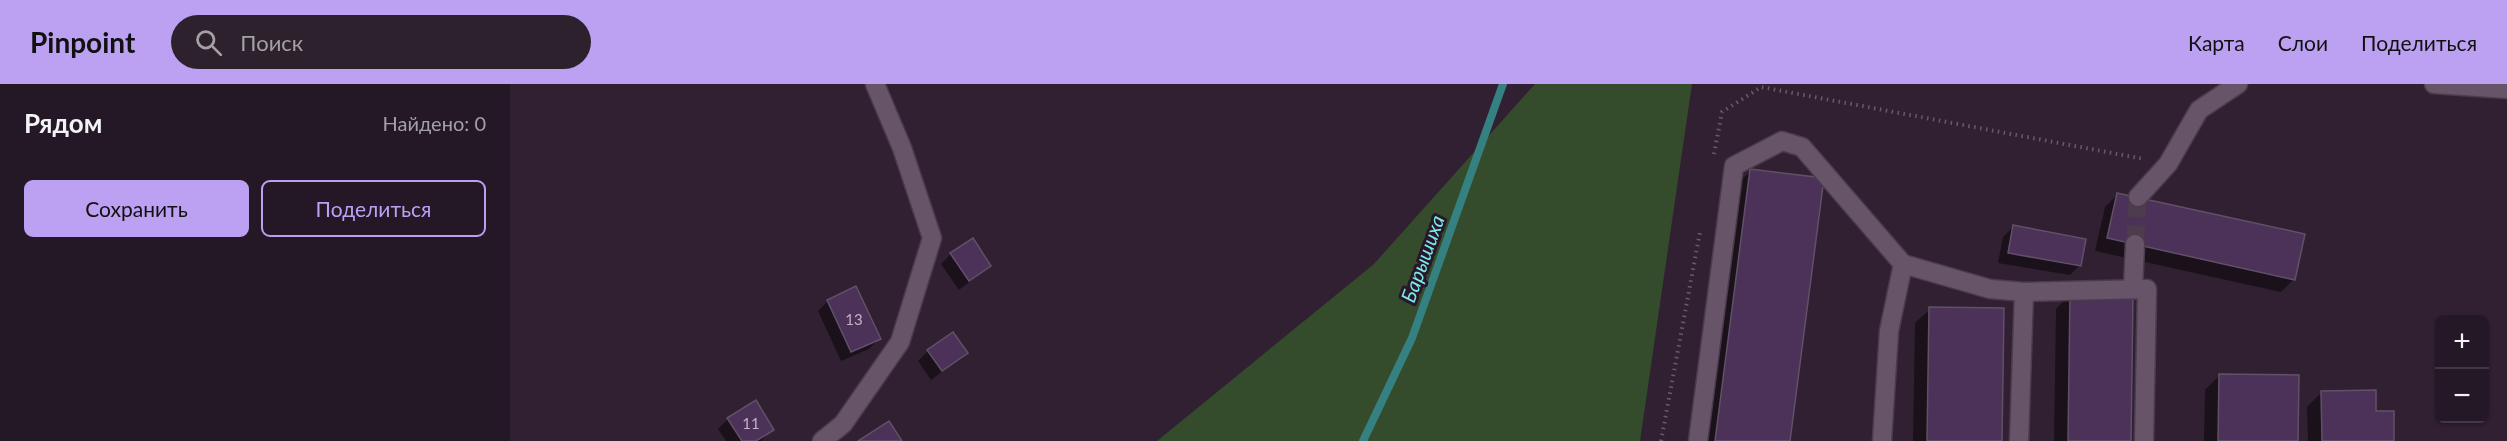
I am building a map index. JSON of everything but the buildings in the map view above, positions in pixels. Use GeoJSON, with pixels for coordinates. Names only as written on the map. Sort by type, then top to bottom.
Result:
{"type":"FeatureCollection","features":[{"type":"Feature","properties":{"kind":"street"},"geometry":{"type":"LineString","coordinates":[[822,441],[843,424],[900,342],[932,238],[902,148],[875,84]]}},
{"type":"Feature","properties":{"kind":"street"},"geometry":{"type":"LineString","coordinates":[[2138,197],[2168,164],[2199,110],[2238,84]]}},
{"type":"Feature","properties":{"kind":"street"},"geometry":{"type":"LineString","coordinates":[[2434,84],[2507,89]]}},
{"type":"Feature","properties":{"kind":"street"},"geometry":{"type":"LineString","coordinates":[[1698,441],[1734,166],[1782,141],[1802,147],[1904,264],[1990,289],[2024,292],[2147,289],[2144,441]]}},
{"type":"Feature","properties":{"kind":"street"},"geometry":{"type":"LineString","coordinates":[[2133,289],[2136,244]]}},
{"type":"Feature","properties":{"kind":"street"},"geometry":{"type":"LineString","coordinates":[[1882,441],[1888,331],[1904,264]]}},
{"type":"Feature","properties":{"kind":"street"},"geometry":{"type":"LineString","coordinates":[[2019,441],[2024,292]]}},
{"type":"Feature","properties":{"kind":"green space"},"geometry":{"type":"Polygon","coordinates":[[[1535,84],[1692,84],[1640,441],[1157,441],[1374,264],[1535,84]]]}},
{"type":"Feature","properties":{"kind":"waterway","name":"Барышиха"},"geometry":{"type":"LineString","coordinates":[[1363,441],[1412,338],[1503,84]]}},
{"type":"Feature","properties":{"kind":"tunnel"},"geometry":{"type":"LineString","coordinates":[[2135,244],[2138,197]]}}]}
